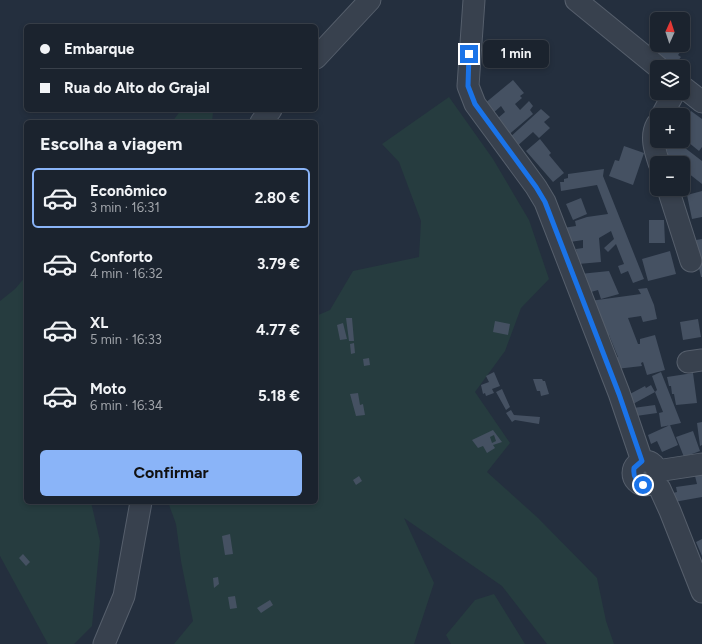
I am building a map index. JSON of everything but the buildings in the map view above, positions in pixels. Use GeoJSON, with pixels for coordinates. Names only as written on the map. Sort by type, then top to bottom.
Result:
{"type":"FeatureCollection","features":[{"type":"Feature","properties":{"kind":"street"},"geometry":{"type":"LineString","coordinates":[[318,56],[370,0]]}},
{"type":"Feature","properties":{"kind":"street"},"geometry":{"type":"LineString","coordinates":[[474,0],[468,86],[475,104],[536,187],[545,202],[619,394],[702,592]]}},
{"type":"Feature","properties":{"kind":"street"},"geometry":{"type":"LineString","coordinates":[[576,0],[650,60]]}},
{"type":"Feature","properties":{"kind":"street"},"geometry":{"type":"LineString","coordinates":[[690,93],[702,102]]}},
{"type":"Feature","properties":{"kind":"street"},"geometry":{"type":"LineString","coordinates":[[263,120],[269,112]]}},
{"type":"Feature","properties":{"kind":"street"},"geometry":{"type":"LineString","coordinates":[[670,196],[691,261]]}},
{"type":"Feature","properties":{"kind":"street"},"geometry":{"type":"LineString","coordinates":[[651,471],[702,464]]}},
{"type":"Feature","properties":{"kind":"street"},"geometry":{"type":"LineString","coordinates":[[104,644],[124,596],[141,504]]}},
{"type":"Feature","properties":{"kind":"green space"},"geometry":{"type":"Polygon","coordinates":[[[449,97],[493,159],[529,220],[549,279],[521,308],[505,351],[475,392],[510,443],[487,472],[538,518],[597,578],[606,621],[614,644],[547,644],[502,586],[404,518],[434,583],[414,644],[174,644],[193,621],[181,561],[176,524],[169,504],[318,504],[318,315],[330,310],[353,271],[419,257],[421,221],[399,162],[382,144],[449,97]]]}},
{"type":"Feature","properties":{"kind":"green space"},"geometry":{"type":"Polygon","coordinates":[[[180,112],[213,112],[212,120],[174,120],[180,112]]]}},
{"type":"Feature","properties":{"kind":"green space"},"geometry":{"type":"Polygon","coordinates":[[[24,278],[24,504],[91,504],[100,541],[92,626],[74,644],[48,644],[0,556],[0,301],[15,289],[24,278]]]}},
{"type":"Feature","properties":{"kind":"green space"},"geometry":{"type":"Polygon","coordinates":[[[494,594],[525,644],[451,644],[446,635],[475,600],[494,594]]]}},
{"type":"Feature","properties":{"kind":"route"},"geometry":{"type":"LineString","coordinates":[[469,54],[468,86],[475,104],[536,187],[545,202],[624,407],[642,461],[637,463],[633,473],[638,482],[643,485]]}}]}
